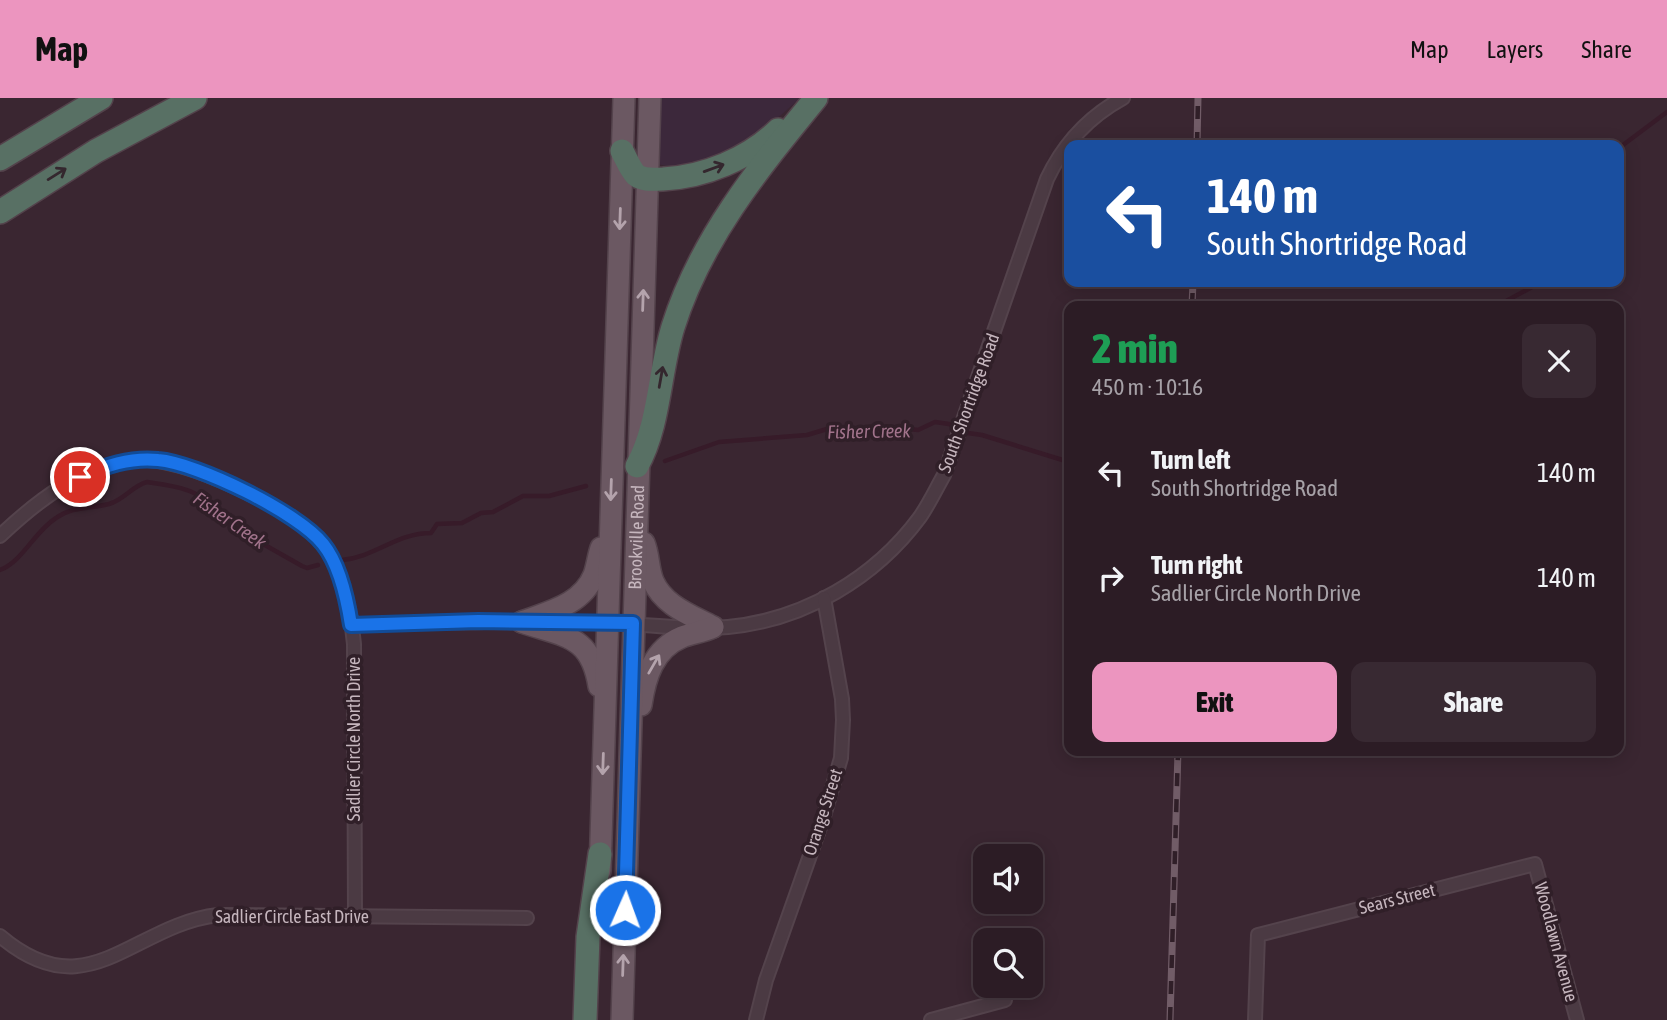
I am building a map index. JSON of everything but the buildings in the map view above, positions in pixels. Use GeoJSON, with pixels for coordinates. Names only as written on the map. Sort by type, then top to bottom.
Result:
{"type":"FeatureCollection","features":[{"type":"Feature","properties":{"kind":"highway"},"geometry":{"type":"LineString","coordinates":[[0,159],[101,98]]}},
{"type":"Feature","properties":{"kind":"highway"},"geometry":{"type":"LineString","coordinates":[[0,212],[96,151],[195,98]]}},
{"type":"Feature","properties":{"kind":"highway"},"geometry":{"type":"LineString","coordinates":[[622,151],[635,173],[647,179],[684,177],[729,162],[768,139],[815,98]]}},
{"type":"Feature","properties":{"kind":"highway"},"geometry":{"type":"LineString","coordinates":[[637,466],[649,445],[664,356],[698,265],[738,196],[815,98]]}},
{"type":"Feature","properties":{"kind":"highway"},"geometry":{"type":"LineString","coordinates":[[585,1020],[589,937],[600,854]]}},
{"type":"Feature","properties":{"kind":"main road","name":"Brookville Road"},"geometry":{"type":"LineString","coordinates":[[596,1020],[624,98]]}},
{"type":"Feature","properties":{"kind":"main road","name":"Brookville Road"},"geometry":{"type":"LineString","coordinates":[[622,1020],[650,98]]}},
{"type":"Feature","properties":{"kind":"main road"},"geometry":{"type":"LineString","coordinates":[[522,622],[561,607],[579,596],[594,573],[610,518]]}},
{"type":"Feature","properties":{"kind":"main road"},"geometry":{"type":"LineString","coordinates":[[636,524],[658,591],[671,604],[713,627]]}},
{"type":"Feature","properties":{"kind":"main road"},"geometry":{"type":"LineString","coordinates":[[522,622],[569,638],[586,650],[593,659],[597,672],[605,720]]}},
{"type":"Feature","properties":{"kind":"main road"},"geometry":{"type":"LineString","coordinates":[[629,752],[651,666],[658,656],[682,637],[713,627]]}},
{"type":"Feature","properties":{"kind":"street","name":"South Shortridge Road"},"geometry":{"type":"LineString","coordinates":[[1070,140],[1086,122],[1124,98]]}},
{"type":"Feature","properties":{"kind":"street","name":"South Shortridge Road"},"geometry":{"type":"LineString","coordinates":[[351,625],[466,621],[729,627],[776,617],[824,598],[854,581],[892,551],[921,516],[944,475],[1047,179],[1064,148]]}},
{"type":"Feature","properties":{"kind":"street","name":"Sadlier Circle North Drive"},"geometry":{"type":"LineString","coordinates":[[0,536],[21,515],[63,485],[116,463],[156,460],[183,465],[244,491],[303,526],[322,543],[341,583],[351,625],[355,664],[355,918]]}},
{"type":"Feature","properties":{"kind":"street","name":"Orange Street"},"geometry":{"type":"LineString","coordinates":[[756,1020],[766,980],[824,816],[841,758],[842,699],[824,598]]}},
{"type":"Feature","properties":{"kind":"street","name":"Sears Street"},"geometry":{"type":"LineString","coordinates":[[1255,1020],[1258,935],[1535,864]]}},
{"type":"Feature","properties":{"kind":"street","name":"Woodlawn Avenue"},"geometry":{"type":"LineString","coordinates":[[1535,864],[1577,1020]]}},
{"type":"Feature","properties":{"kind":"street","name":"Sadlier Circle East Drive"},"geometry":{"type":"LineString","coordinates":[[0,936],[32,958],[67,966],[100,962],[171,928],[203,917],[223,914],[355,918],[527,918]]}},
{"type":"Feature","properties":{"kind":"street"},"geometry":{"type":"LineString","coordinates":[[931,1020],[1005,1000]]}},
{"type":"Feature","properties":{"kind":"shaded area"},"geometry":{"type":"Polygon","coordinates":[[[661,98],[800,98],[770,124],[735,148],[697,164],[677,166],[657,164],[661,98]]]}},
{"type":"Feature","properties":{"kind":"waterway","name":"Fisher Creek"},"geometry":{"type":"LineString","coordinates":[[1624,144],[1667,112]]}},
{"type":"Feature","properties":{"kind":"waterway","name":"Fisher Creek"},"geometry":{"type":"LineString","coordinates":[[1506,301],[1532,287]]}},
{"type":"Feature","properties":{"kind":"waterway","name":"Fisher Creek"},"geometry":{"type":"LineString","coordinates":[[665,461],[719,442],[807,435],[827,429],[853,432],[889,427],[918,430],[935,422],[1064,460]]}},
{"type":"Feature","properties":{"kind":"waterway","name":"Fisher Creek"},"geometry":{"type":"LineString","coordinates":[[0,570],[15,560],[48,524],[62,514],[114,502],[147,482],[192,492],[209,503],[233,527],[302,566],[307,568],[318,565]]}},
{"type":"Feature","properties":{"kind":"waterway","name":"Fisher Creek"},"geometry":{"type":"LineString","coordinates":[[342,560],[365,555],[407,537],[431,533],[437,524],[462,523],[481,513],[493,512],[523,496],[549,496],[586,486]]}},
{"type":"Feature","properties":{"kind":"railway"},"geometry":{"type":"LineString","coordinates":[[1197,140],[1198,98]]}},
{"type":"Feature","properties":{"kind":"railway"},"geometry":{"type":"LineString","coordinates":[[1192,301],[1193,287]]}},
{"type":"Feature","properties":{"kind":"railway"},"geometry":{"type":"LineString","coordinates":[[1170,1020],[1178,756]]}},
{"type":"Feature","properties":{"kind":"route"},"geometry":{"type":"LineString","coordinates":[[80,477],[123,462],[156,460],[183,465],[244,491],[299,523],[322,543],[341,583],[351,625],[478,621],[633,623],[625,910]]}}]}
